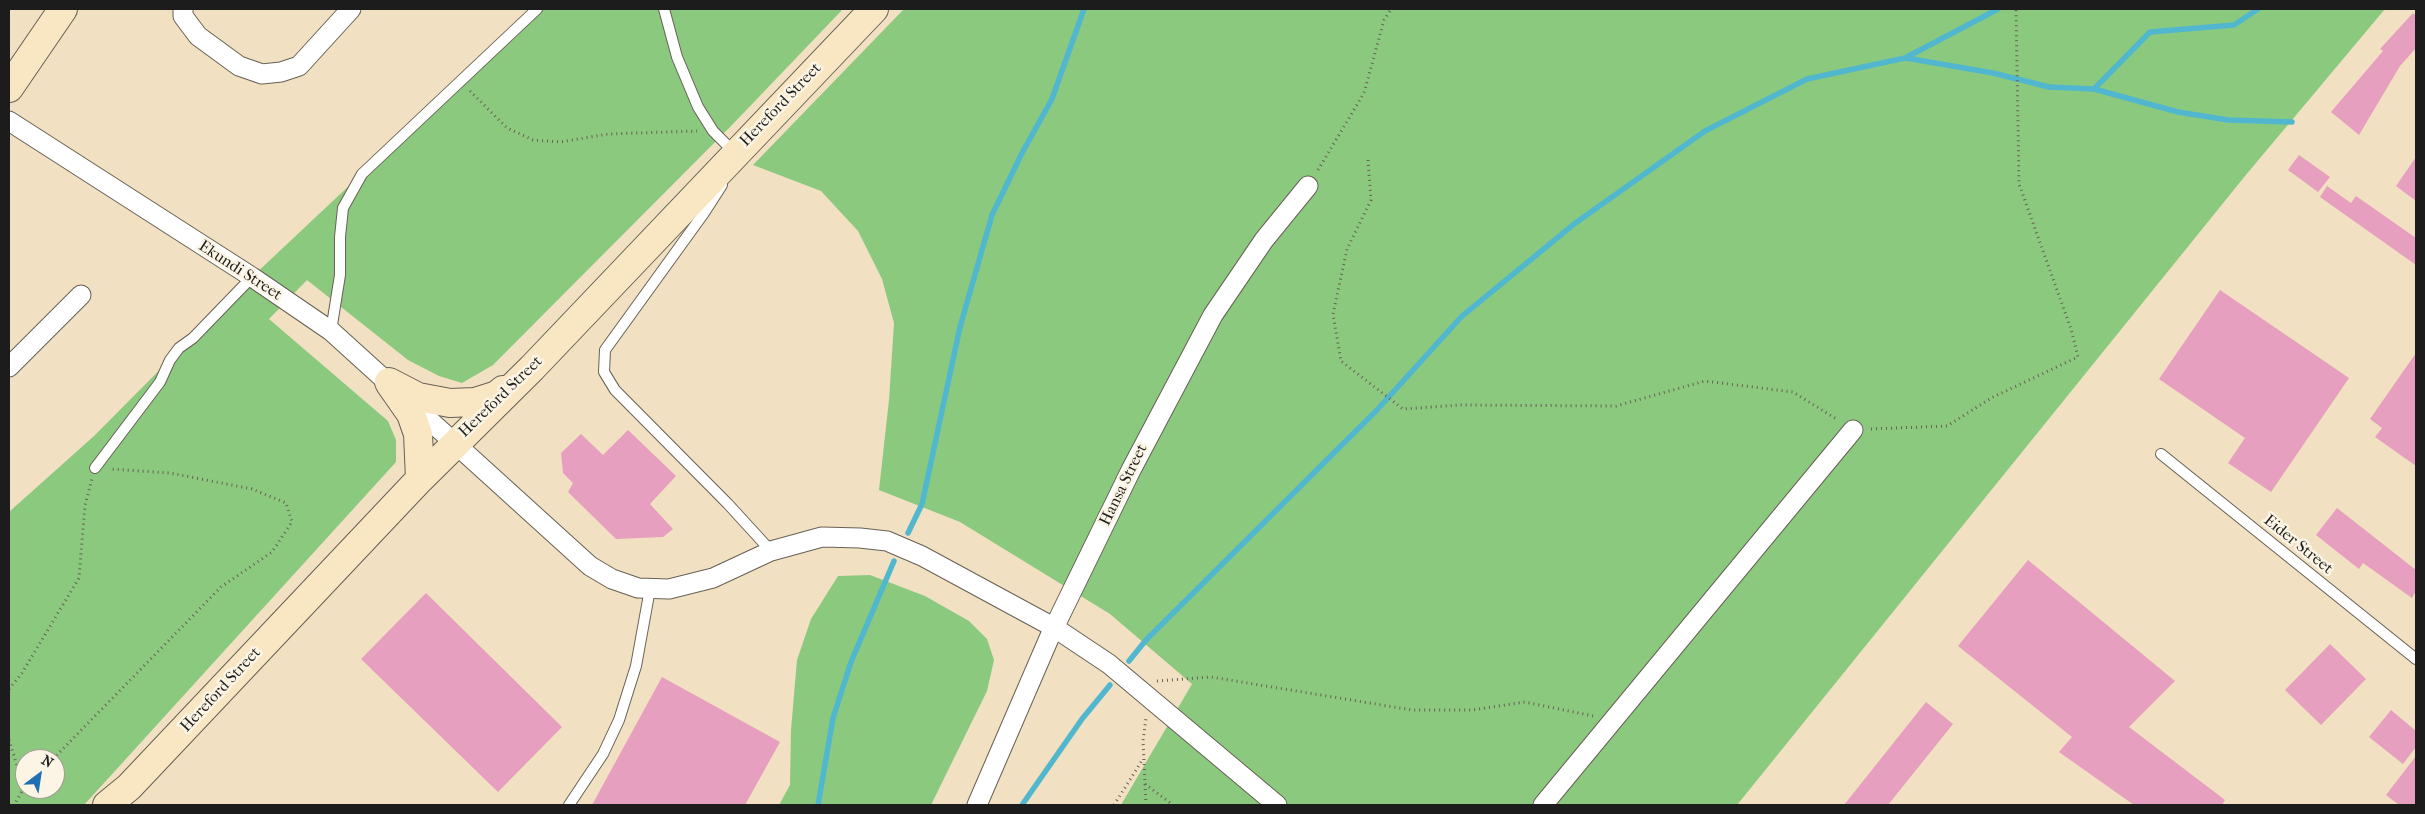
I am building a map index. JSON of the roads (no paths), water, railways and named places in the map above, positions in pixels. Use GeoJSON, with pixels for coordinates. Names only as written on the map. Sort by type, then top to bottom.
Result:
{"type":"FeatureCollection","features":[{"type":"Feature","properties":{"kind":"main road"},"geometry":{"type":"LineString","coordinates":[[9,88],[63,9]]}},
{"type":"Feature","properties":{"kind":"main road","name":"Hereford Street"},"geometry":{"type":"LineString","coordinates":[[107,805],[123,796],[420,478],[532,368],[874,9]]}},
{"type":"Feature","properties":{"kind":"main road"},"geometry":{"type":"LineString","coordinates":[[389,382],[418,396],[450,403],[475,402],[497,395],[532,368]]}},
{"type":"Feature","properties":{"kind":"main road"},"geometry":{"type":"LineString","coordinates":[[389,382],[411,414],[418,434],[420,478]]}},
{"type":"Feature","properties":{"kind":"street"},"geometry":{"type":"LineString","coordinates":[[182,9],[183,16],[198,36],[239,66],[262,74],[282,72],[300,66],[351,9]]}},
{"type":"Feature","properties":{"kind":"street","name":"Ekundi Street"},"geometry":{"type":"LineString","coordinates":[[9,121],[252,277],[330,331],[389,382],[453,444],[590,566],[612,579],[638,588],[669,589],[713,578],[771,551],[822,537],[887,541],[922,556],[1055,628],[1109,664],[1277,805]]}},
{"type":"Feature","properties":{"kind":"street","name":"Hansa Street"},"geometry":{"type":"LineString","coordinates":[[977,805],[1055,628],[1131,470],[1213,315],[1264,240],[1308,186]]}},
{"type":"Feature","properties":{"kind":"street"},"geometry":{"type":"LineString","coordinates":[[9,367],[81,295]]}},
{"type":"Feature","properties":{"kind":"street"},"geometry":{"type":"LineString","coordinates":[[1543,805],[1853,430]]}},
{"type":"Feature","properties":{"kind":"lane"},"geometry":{"type":"LineString","coordinates":[[330,331],[340,275],[340,237],[343,208],[362,174],[537,9]]}},
{"type":"Feature","properties":{"kind":"lane"},"geometry":{"type":"LineString","coordinates":[[664,9],[677,57],[698,107],[712,130],[735,153],[723,182],[704,213],[604,350],[604,372],[615,390],[728,504],[771,551]]}},
{"type":"Feature","properties":{"kind":"lane"},"geometry":{"type":"LineString","coordinates":[[96,468],[160,382],[170,360],[179,348],[193,338],[252,277]]}},
{"type":"Feature","properties":{"kind":"lane","name":"Eider Street"},"geometry":{"type":"LineString","coordinates":[[2161,454],[2416,658]]}},
{"type":"Feature","properties":{"kind":"lane"},"geometry":{"type":"LineString","coordinates":[[569,805],[603,754],[620,720],[636,666],[650,588]]}},
{"type":"Feature","properties":{"kind":"waterway"},"geometry":{"type":"LineString","coordinates":[[908,533],[922,504],[960,327],[992,215],[1022,153],[1052,99],[1084,9]]}},
{"type":"Feature","properties":{"kind":"waterway"},"geometry":{"type":"LineString","coordinates":[[1129,661],[1146,640],[1376,411],[1462,316],[1574,224],[1705,131],[1807,79],[1905,58],[1998,9]]}},
{"type":"Feature","properties":{"kind":"waterway"},"geometry":{"type":"LineString","coordinates":[[2094,89],[2150,32],[2234,25],[2258,9]]}},
{"type":"Feature","properties":{"kind":"waterway"},"geometry":{"type":"LineString","coordinates":[[1906,58],[1993,73],[2049,87],[2094,89],[2178,112],[2228,120],[2292,122]]}},
{"type":"Feature","properties":{"kind":"waterway"},"geometry":{"type":"LineString","coordinates":[[818,805],[833,718],[851,662],[894,561]]}},
{"type":"Feature","properties":{"kind":"waterway"},"geometry":{"type":"LineString","coordinates":[[1022,805],[1082,719],[1110,685]]}}]}
